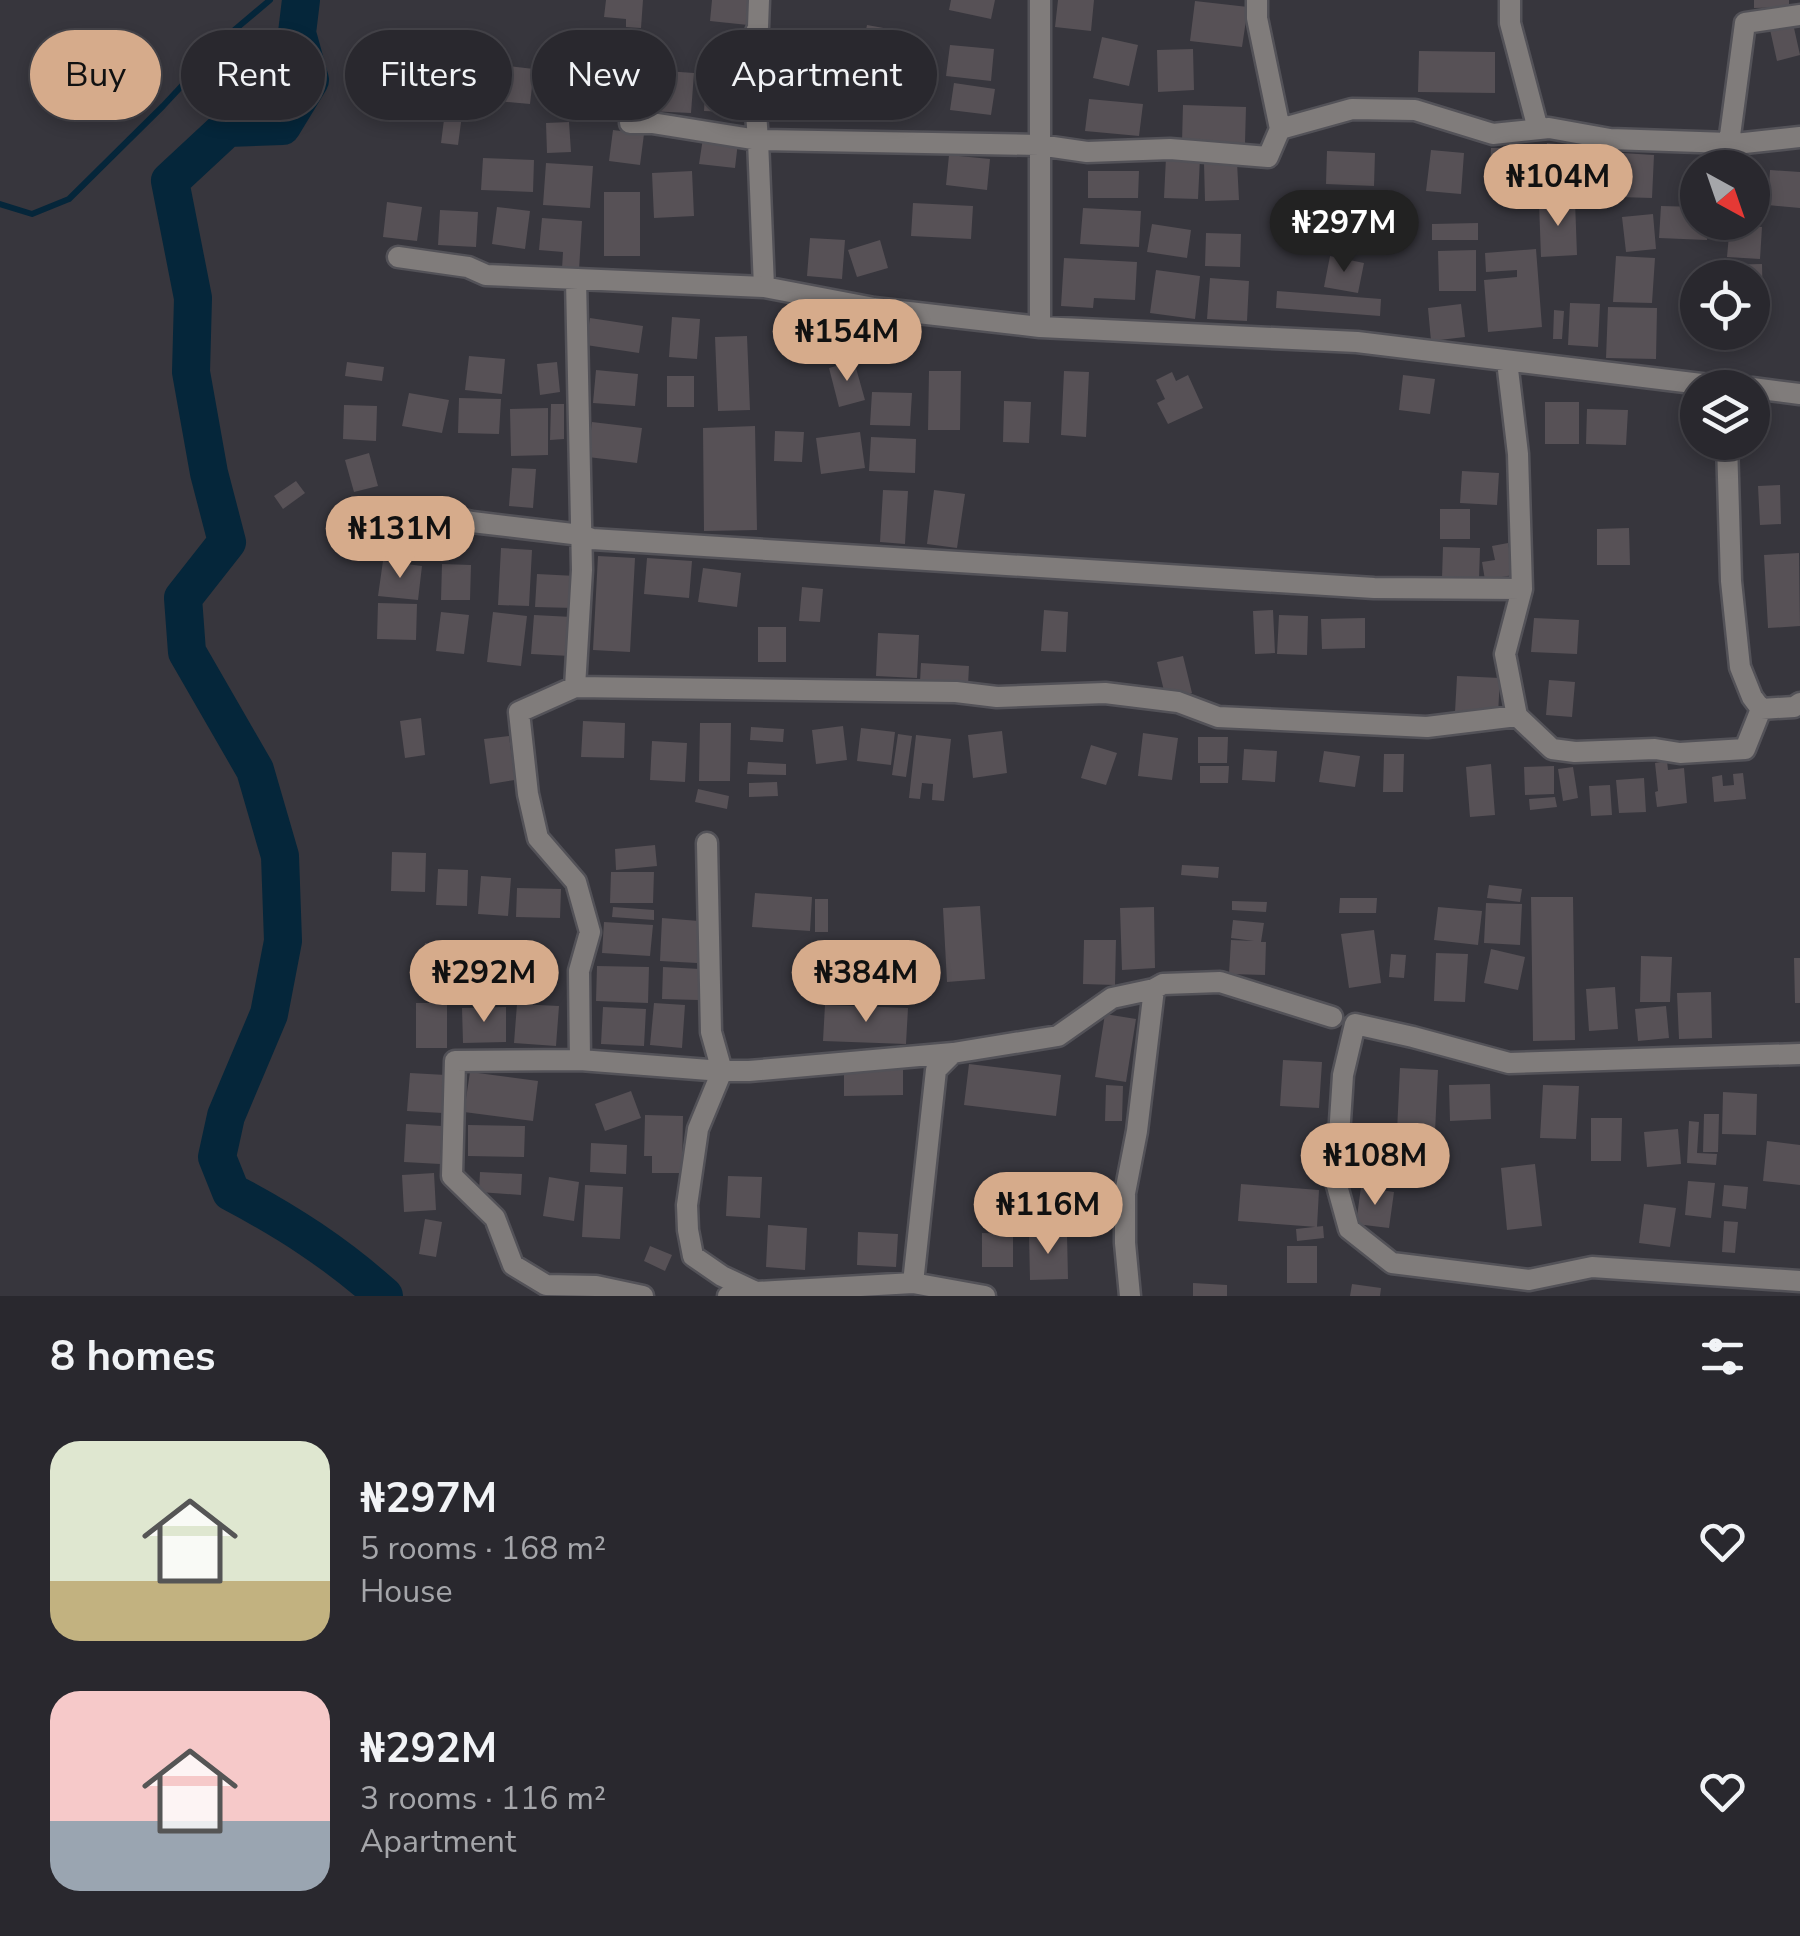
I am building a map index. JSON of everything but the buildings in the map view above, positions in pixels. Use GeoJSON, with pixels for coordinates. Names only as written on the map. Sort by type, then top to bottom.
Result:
{"type":"FeatureCollection","features":[{"type":"Feature","properties":{"kind":"street"},"geometry":{"type":"LineString","coordinates":[[759,0],[758,27],[751,45],[764,287]]}},
{"type":"Feature","properties":{"kind":"street"},"geometry":{"type":"LineString","coordinates":[[1040,0],[1040,326]]}},
{"type":"Feature","properties":{"kind":"street"},"geometry":{"type":"LineString","coordinates":[[630,122],[758,140],[1040,146],[1087,152],[1170,150],[1268,158],[1280,129],[1256,18],[1257,0]]}},
{"type":"Feature","properties":{"kind":"street"},"geometry":{"type":"LineString","coordinates":[[1510,0],[1510,23],[1538,130]]}},
{"type":"Feature","properties":{"kind":"street"},"geometry":{"type":"LineString","coordinates":[[1729,143],[1745,23],[1800,15]]}},
{"type":"Feature","properties":{"kind":"street"},"geometry":{"type":"LineString","coordinates":[[1280,129],[1352,109],[1414,110],[1494,134],[1568,130],[1610,139],[1735,144],[1800,137]]}},
{"type":"Feature","properties":{"kind":"street"},"geometry":{"type":"LineString","coordinates":[[398,257],[468,267],[486,275],[764,287],[874,308],[1040,326],[1357,342],[1680,382]]}},
{"type":"Feature","properties":{"kind":"street"},"geometry":{"type":"LineString","coordinates":[[576,279],[582,570],[576,687]]}},
{"type":"Feature","properties":{"kind":"street"},"geometry":{"type":"LineString","coordinates":[[1507,361],[1518,454],[1522,589],[1505,654],[1518,716],[1552,749],[1576,752],[1655,748],[1680,753],[1745,749],[1760,709]]}},
{"type":"Feature","properties":{"kind":"street"},"geometry":{"type":"LineString","coordinates":[[1770,390],[1800,394]]}},
{"type":"Feature","properties":{"kind":"street"},"geometry":{"type":"LineString","coordinates":[[1728,460],[1731,581],[1740,667],[1760,709]]}},
{"type":"Feature","properties":{"kind":"street"},"geometry":{"type":"LineString","coordinates":[[428,512],[592,539],[1374,588],[1522,589]]}},
{"type":"Feature","properties":{"kind":"street"},"geometry":{"type":"LineString","coordinates":[[580,1060],[579,972],[590,932],[576,882],[538,838],[518,712],[576,687],[956,692],[997,696],[1105,693],[1178,702],[1218,716],[1427,726],[1518,716]]}},
{"type":"Feature","properties":{"kind":"street"},"geometry":{"type":"LineString","coordinates":[[1760,709],[1794,707],[1800,702]]}},
{"type":"Feature","properties":{"kind":"street"},"geometry":{"type":"LineString","coordinates":[[707,843],[712,1032],[722,1071],[698,1129],[687,1205],[688,1230],[692,1256],[756,1292]]}},
{"type":"Feature","properties":{"kind":"street"},"geometry":{"type":"LineString","coordinates":[[643,1296],[596,1286],[546,1285],[514,1266],[495,1218],[452,1176],[455,1061],[580,1060],[722,1071],[953,1053],[1058,1036],[1112,998],[1162,984],[1220,982],[1332,1017]]}},
{"type":"Feature","properties":{"kind":"street"},"geometry":{"type":"LineString","coordinates":[[1130,1296],[1125,1193],[1137,1132],[1154,988]]}},
{"type":"Feature","properties":{"kind":"street"},"geometry":{"type":"LineString","coordinates":[[1800,1054],[1510,1063],[1356,1024],[1343,1076],[1336,1182],[1349,1230],[1392,1263],[1529,1280],[1592,1267],[1800,1281]]}},
{"type":"Feature","properties":{"kind":"street"},"geometry":{"type":"LineString","coordinates":[[913,1283],[936,1070],[953,1053]]}},
{"type":"Feature","properties":{"kind":"street"},"geometry":{"type":"LineString","coordinates":[[728,1296],[913,1283],[985,1296]]}},
{"type":"Feature","properties":{"kind":"waterway"},"geometry":{"type":"LineString","coordinates":[[0,204],[32,214],[69,199],[232,32],[270,0]]}},
{"type":"Feature","properties":{"kind":"waterway"},"geometry":{"type":"LineString","coordinates":[[301,0],[297,33],[310,80],[282,126],[227,128],[170,181],[193,298],[191,372],[209,473],[227,542],[183,598],[187,652],[255,770],[280,856],[283,941],[269,1014],[226,1116],[217,1157],[231,1192],[311,1239],[384,1296]]}}]}
